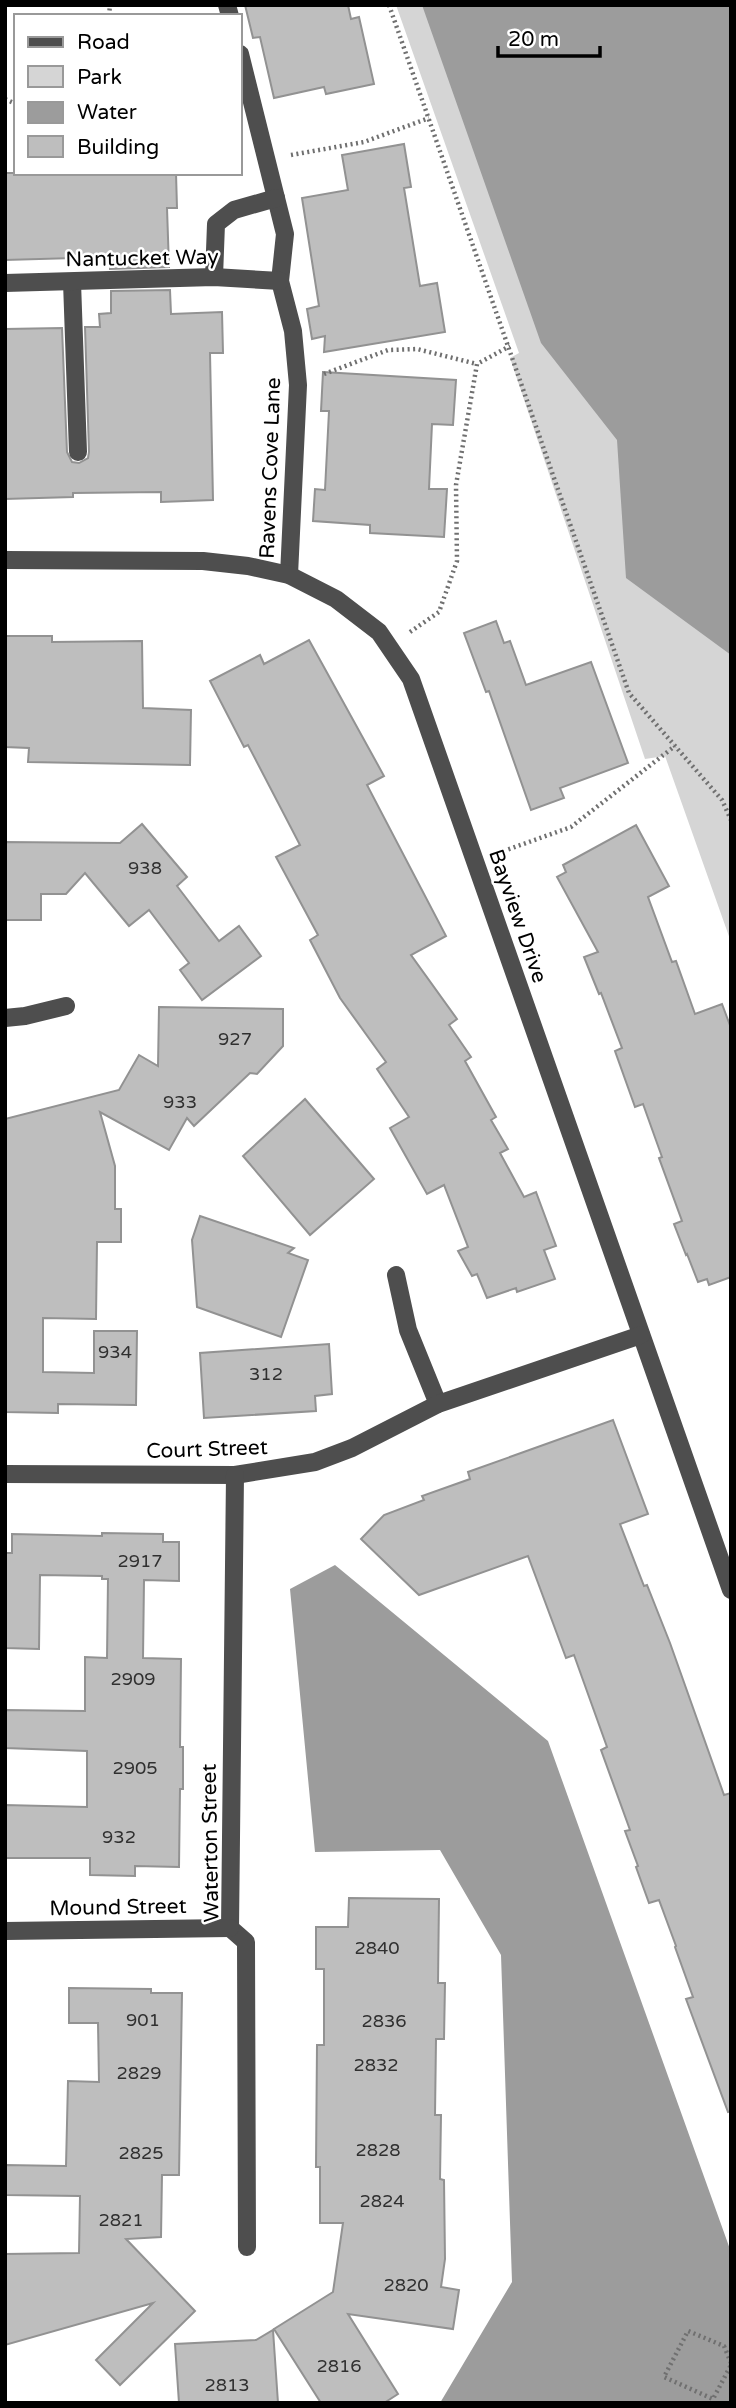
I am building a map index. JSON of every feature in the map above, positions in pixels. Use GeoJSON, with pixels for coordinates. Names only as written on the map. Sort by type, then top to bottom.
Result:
{"type":"FeatureCollection","features":[{"type":"Feature","properties":{"kind":"street","name":"Ravens Cove Lane"},"geometry":{"type":"LineString","coordinates":[[242,62],[285,234],[280,281],[293,331],[298,385],[289,575]]}},
{"type":"Feature","properties":{"kind":"street"},"geometry":{"type":"LineString","coordinates":[[214,277],[216,225],[234,210],[276,198]]}},
{"type":"Feature","properties":{"kind":"street","name":"Nantucket Way"},"geometry":{"type":"LineString","coordinates":[[5,283],[214,277],[280,281]]}},
{"type":"Feature","properties":{"kind":"street"},"geometry":{"type":"LineString","coordinates":[[72,282],[78,452]]}},
{"type":"Feature","properties":{"kind":"street","name":"Bayview Drive"},"geometry":{"type":"LineString","coordinates":[[5,561],[203,561],[248,566],[289,575],[336,598],[379,632],[411,679],[731,1590]]}},
{"type":"Feature","properties":{"kind":"street"},"geometry":{"type":"LineString","coordinates":[[5,1018],[66,1006]]}},
{"type":"Feature","properties":{"kind":"street"},"geometry":{"type":"LineString","coordinates":[[396,1275],[408,1330],[438,1404]]}},
{"type":"Feature","properties":{"kind":"street","name":"Court Street"},"geometry":{"type":"LineString","coordinates":[[5,1474],[234,1475],[315,1462],[352,1448],[438,1404],[641,1335]]}},
{"type":"Feature","properties":{"kind":"street","name":"Waterton Street"},"geometry":{"type":"LineString","coordinates":[[234,1475],[230,1928],[246,1942],[247,2247]]}},
{"type":"Feature","properties":{"kind":"street","name":"Mound Street"},"geometry":{"type":"LineString","coordinates":[[5,1931],[230,1928]]}},
{"type":"Feature","properties":{"kind":"path"},"geometry":{"type":"LineString","coordinates":[[389,5],[629,693],[722,800],[731,820]]}},
{"type":"Feature","properties":{"kind":"path"},"geometry":{"type":"LineString","coordinates":[[266,160],[364,142],[429,118]]}},
{"type":"Feature","properties":{"kind":"path"},"geometry":{"type":"LineString","coordinates":[[298,385],[388,350],[417,349],[477,364],[510,346]]}},
{"type":"Feature","properties":{"kind":"path"},"geometry":{"type":"LineString","coordinates":[[389,647],[439,612],[457,561],[456,485],[477,364]]}},
{"type":"Feature","properties":{"kind":"path"},"geometry":{"type":"LineString","coordinates":[[475,861],[571,827],[675,746]]}},
{"type":"Feature","properties":{"kind":"path"},"geometry":{"type":"LineString","coordinates":[[688,2331],[724,2346],[731,2364],[712,2399],[664,2377],[688,2331]]}},
{"type":"Feature","properties":{"kind":"green space"},"geometry":{"type":"Polygon","coordinates":[[[396,5],[731,5],[731,942],[665,756],[645,759],[510,358],[519,353],[396,5]]]}},
{"type":"Feature","properties":{"kind":"water"},"geometry":{"type":"Polygon","coordinates":[[[422,5],[731,5],[731,655],[626,578],[617,440],[541,343],[422,5]]]}},
{"type":"Feature","properties":{"kind":"water"},"geometry":{"type":"Polygon","coordinates":[[[335,1565],[548,1741],[731,2252],[731,2403],[440,2403],[512,2282],[501,1955],[440,1850],[315,1852],[290,1589],[335,1565]]]}},
{"type":"Feature","properties":{"kind":"building"},"geometry":{"type":"Polygon","coordinates":[[[245,5],[348,5],[351,19],[359,17],[374,84],[326,94],[324,87],[274,98],[260,37],[253,38],[245,5]]]}},
{"type":"Feature","properties":{"kind":"building"},"geometry":{"type":"Polygon","coordinates":[[[404,144],[411,187],[404,188],[420,286],[437,283],[445,332],[324,352],[325,336],[312,339],[307,309],[319,306],[302,198],[348,190],[342,155],[404,144]]]}},
{"type":"Feature","properties":{"kind":"building"},"geometry":{"type":"Polygon","coordinates":[[[5,173],[176,175],[177,208],[167,208],[169,267],[110,269],[110,257],[5,260],[5,173]]]}},
{"type":"Feature","properties":{"kind":"building"},"geometry":{"type":"Polygon","coordinates":[[[170,290],[171,314],[222,312],[223,353],[210,353],[213,500],[161,502],[161,492],[73,493],[73,497],[5,499],[5,329],[62,328],[67,452],[72,462],[79,463],[88,458],[89,452],[85,327],[100,327],[99,314],[111,313],[111,291],[170,290]]]}},
{"type":"Feature","properties":{"kind":"building"},"geometry":{"type":"Polygon","coordinates":[[[323,372],[456,380],[453,425],[432,424],[429,489],[447,489],[444,537],[370,533],[370,525],[313,521],[315,489],[325,490],[329,411],[321,411],[323,372]]]}},
{"type":"Feature","properties":{"kind":"building"},"geometry":{"type":"Polygon","coordinates":[[[496,621],[504,643],[510,641],[526,685],[591,662],[628,763],[560,788],[564,798],[531,810],[489,691],[486,692],[464,633],[496,621]]]}},
{"type":"Feature","properties":{"kind":"building"},"geometry":{"type":"Polygon","coordinates":[[[5,636],[52,636],[52,642],[142,641],[143,708],[191,710],[190,765],[28,762],[29,748],[5,747],[5,636]]]}},
{"type":"Feature","properties":{"kind":"building"},"geometry":{"type":"Polygon","coordinates":[[[309,640],[384,776],[367,785],[446,936],[411,955],[457,1019],[449,1025],[471,1057],[465,1061],[496,1117],[491,1120],[508,1149],[500,1153],[524,1197],[536,1192],[556,1246],[544,1250],[555,1279],[517,1292],[516,1288],[487,1298],[477,1274],[472,1276],[458,1251],[468,1247],[444,1185],[427,1194],[390,1128],[409,1117],[377,1069],[386,1062],[340,998],[310,940],[318,935],[276,857],[300,845],[248,745],[244,747],[210,681],[260,655],[264,664],[309,640]]]}},
{"type":"Feature","properties":{"kind":"building"},"geometry":{"type":"Polygon","coordinates":[[[142,824],[187,877],[177,886],[219,941],[239,926],[261,956],[202,1000],[180,970],[189,963],[149,910],[129,926],[85,873],[66,894],[41,894],[41,920],[5,920],[5,842],[120,843],[142,824]]]}},
{"type":"Feature","properties":{"kind":"building"},"geometry":{"type":"Polygon","coordinates":[[[636,825],[669,886],[648,897],[672,962],[676,961],[695,1014],[722,1004],[731,1028],[731,1277],[709,1285],[707,1279],[698,1282],[686,1255],[674,1224],[682,1221],[659,1158],[662,1157],[643,1104],[635,1107],[615,1051],[622,1048],[584,957],[598,952],[557,877],[566,872],[563,865],[636,825]]]}},
{"type":"Feature","properties":{"kind":"building"},"geometry":{"type":"Polygon","coordinates":[[[159,1007],[283,1009],[283,1046],[257,1074],[250,1073],[194,1126],[187,1118],[169,1150],[100,1112],[115,1166],[115,1209],[121,1209],[121,1242],[97,1242],[96,1319],[43,1318],[43,1372],[94,1373],[94,1331],[137,1331],[136,1405],[58,1404],[58,1413],[5,1412],[5,1119],[119,1090],[139,1055],[158,1066],[159,1007]]]}},
{"type":"Feature","properties":{"kind":"building"},"geometry":{"type":"Polygon","coordinates":[[[305,1099],[374,1179],[310,1235],[243,1156],[305,1099]]]}},
{"type":"Feature","properties":{"kind":"building"},"geometry":{"type":"Polygon","coordinates":[[[200,1216],[294,1248],[288,1253],[308,1260],[281,1337],[197,1307],[192,1240],[200,1216]]]}},
{"type":"Feature","properties":{"kind":"building"},"geometry":{"type":"Polygon","coordinates":[[[329,1344],[332,1394],[315,1396],[316,1411],[204,1418],[200,1353],[329,1344]]]}},
{"type":"Feature","properties":{"kind":"building"},"geometry":{"type":"Polygon","coordinates":[[[613,1420],[648,1514],[620,1524],[670,1643],[724,1795],[731,1793],[731,2111],[728,2112],[686,1999],[693,1997],[659,1900],[649,1903],[636,1867],[638,1866],[625,1831],[630,1830],[601,1750],[607,1747],[574,1655],[566,1658],[528,1556],[419,1595],[361,1539],[384,1515],[424,1500],[422,1496],[470,1479],[468,1472],[613,1420]]]}},
{"type":"Feature","properties":{"kind":"building"},"geometry":{"type":"Polygon","coordinates":[[[102,1533],[163,1534],[163,1542],[179,1542],[179,1581],[144,1580],[143,1658],[181,1659],[180,1747],[183,1747],[183,1789],[180,1789],[179,1867],[135,1866],[135,1876],[90,1875],[90,1858],[5,1858],[5,1805],[87,1807],[87,1751],[5,1748],[5,1710],[85,1711],[85,1657],[107,1658],[108,1579],[102,1579],[102,1576],[40,1575],[39,1649],[5,1648],[5,1553],[12,1553],[12,1534],[102,1536],[102,1533]]]}},
{"type":"Feature","properties":{"kind":"building"},"geometry":{"type":"Polygon","coordinates":[[[349,1898],[439,1899],[438,1983],[445,1983],[444,2039],[436,2039],[435,2115],[441,2115],[440,2179],[444,2180],[445,2259],[441,2287],[459,2290],[453,2329],[348,2314],[398,2394],[384,2403],[321,2403],[274,2329],[333,2292],[343,2223],[320,2223],[320,2167],[316,2167],[317,2045],[324,2045],[324,1969],[316,1969],[316,1927],[348,1927],[349,1898]]]}},
{"type":"Feature","properties":{"kind":"building"},"geometry":{"type":"Polygon","coordinates":[[[69,1988],[151,1989],[151,1993],[182,1993],[179,2175],[162,2175],[161,2237],[126,2239],[195,2311],[120,2385],[96,2360],[153,2303],[5,2345],[5,2254],[79,2253],[80,2196],[5,2195],[5,2165],[66,2166],[68,2081],[99,2082],[98,2023],[69,2023],[69,1988]]]}},
{"type":"Feature","properties":{"kind":"building"},"geometry":{"type":"Polygon","coordinates":[[[273,2330],[278,2403],[179,2403],[175,2344],[256,2340],[273,2330]]]}}]}
